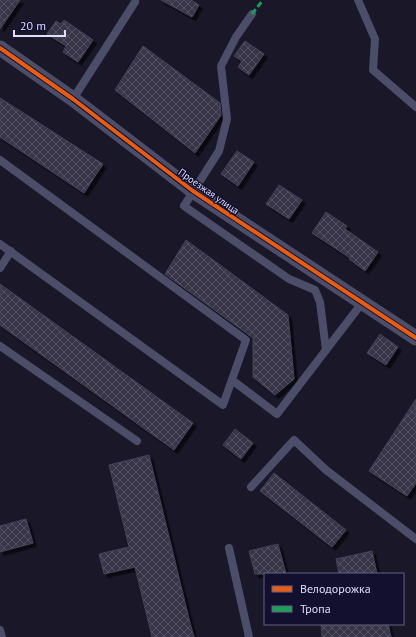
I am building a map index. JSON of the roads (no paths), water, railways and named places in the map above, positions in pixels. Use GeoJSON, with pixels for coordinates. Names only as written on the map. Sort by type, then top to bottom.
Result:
{"type":"FeatureCollection","features":[{"type":"Feature","properties":{"kind":"street","name":"Проезжая улица"},"geometry":{"type":"LineString","coordinates":[[0,48],[73,99],[193,191],[416,338]]}},
{"type":"Feature","properties":{"kind":"lane"},"geometry":{"type":"LineString","coordinates":[[358,0],[375,40],[373,70],[416,107]]}},
{"type":"Feature","properties":{"kind":"lane"},"geometry":{"type":"LineString","coordinates":[[73,99],[135,2]]}},
{"type":"Feature","properties":{"kind":"lane"},"geometry":{"type":"LineString","coordinates":[[252,14],[236,37],[221,66],[227,119],[219,151],[184,206],[289,280],[315,290],[320,302],[326,350]]}},
{"type":"Feature","properties":{"kind":"lane"},"geometry":{"type":"LineString","coordinates":[[0,160],[246,340],[223,405],[0,244]]}},
{"type":"Feature","properties":{"kind":"lane"},"geometry":{"type":"LineString","coordinates":[[0,268],[11,251]]}},
{"type":"Feature","properties":{"kind":"lane"},"geometry":{"type":"LineString","coordinates":[[232,380],[277,414],[362,303]]}},
{"type":"Feature","properties":{"kind":"lane"},"geometry":{"type":"LineString","coordinates":[[0,346],[137,441]]}},
{"type":"Feature","properties":{"kind":"lane"},"geometry":{"type":"LineString","coordinates":[[251,486],[294,440],[326,470],[416,539]]}},
{"type":"Feature","properties":{"kind":"lane"},"geometry":{"type":"LineString","coordinates":[[229,548],[249,637]]}},
{"type":"Feature","properties":{"kind":"lane"},"geometry":{"type":"LineString","coordinates":[[0,630],[2,637]]}}]}
